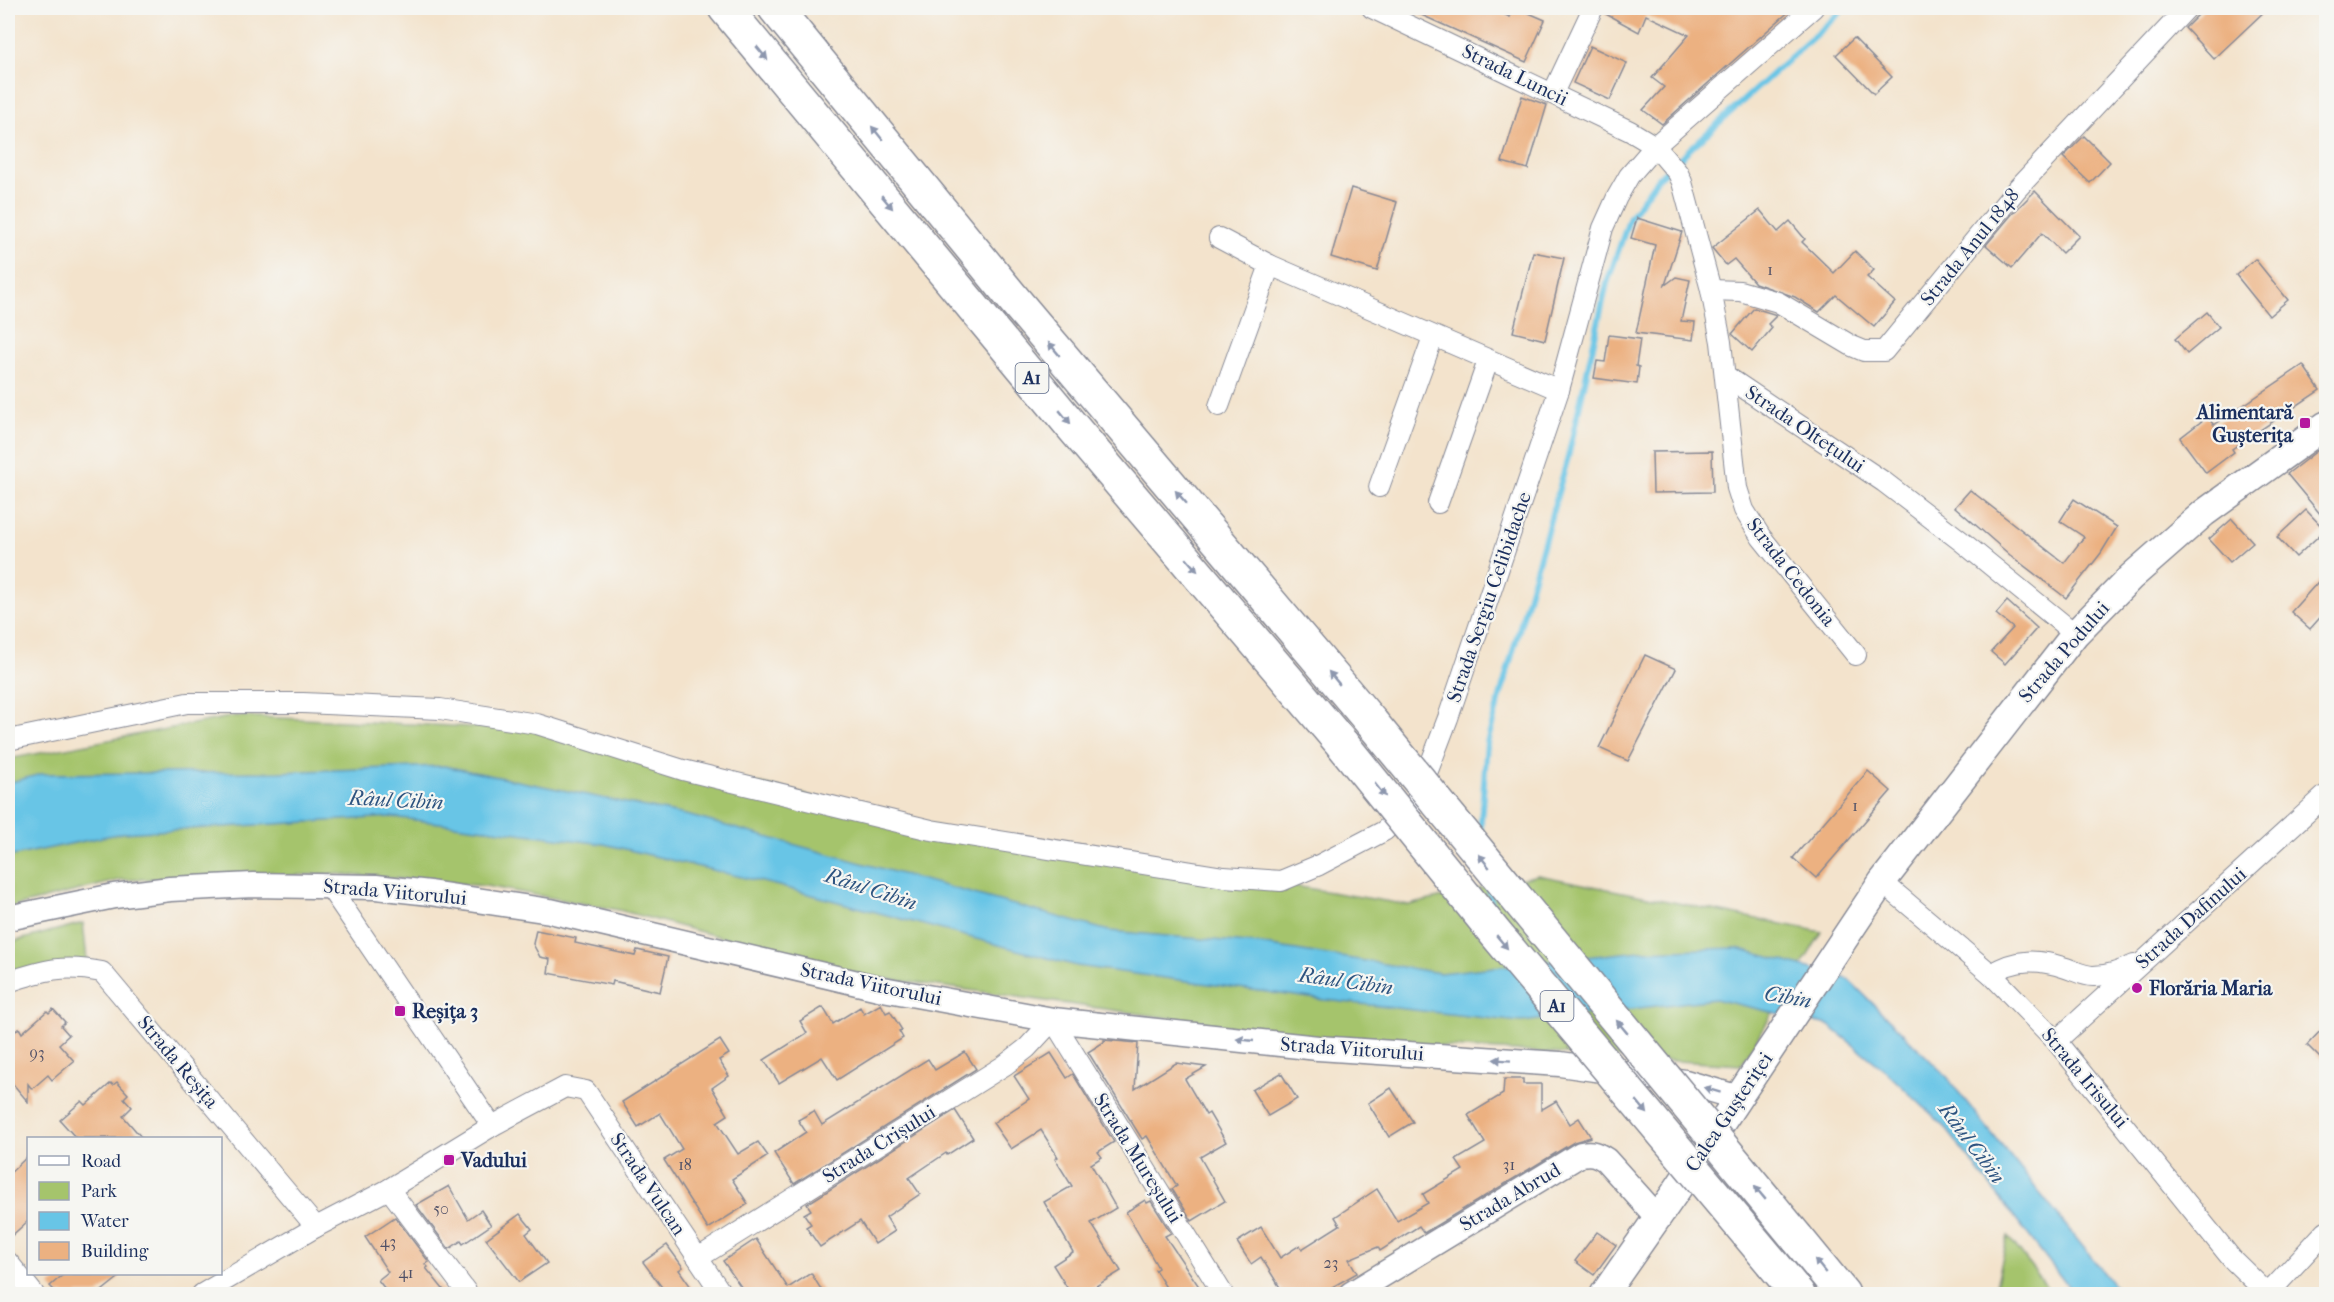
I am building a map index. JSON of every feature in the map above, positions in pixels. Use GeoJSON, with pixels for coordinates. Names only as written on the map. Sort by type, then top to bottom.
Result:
{"type":"FeatureCollection","features":[{"type":"Feature","properties":{"kind":"highway","name":"A1"},"geometry":{"type":"LineString","coordinates":[[725,8],[1063,415],[1343,745],[1495,933],[1798,1294]]}},
{"type":"Feature","properties":{"kind":"highway","name":"A1"},"geometry":{"type":"LineString","coordinates":[[775,8],[1023,311],[1371,723],[1844,1294]]}},
{"type":"Feature","properties":{"kind":"main road","name":"Strada Podului"},"geometry":{"type":"LineString","coordinates":[[1852,927],[1882,882],[2075,634],[2131,577],[2188,526],[2326,425]]}},
{"type":"Feature","properties":{"kind":"main road","name":"Calea Gușteriței"},"geometry":{"type":"LineString","coordinates":[[1604,1294],[1658,1218],[1852,927]]}},
{"type":"Feature","properties":{"kind":"street","name":"Strada Luncii"},"geometry":{"type":"LineString","coordinates":[[1372,8],[1630,131],[1659,151]]}},
{"type":"Feature","properties":{"kind":"street"},"geometry":{"type":"LineString","coordinates":[[1553,93],[1593,8]]}},
{"type":"Feature","properties":{"kind":"street","name":"Strada Sergiu Celibidache"},"geometry":{"type":"LineString","coordinates":[[8,740],[187,703],[303,703],[440,710],[537,724],[683,770],[931,830],[1224,877],[1281,881],[1319,865],[1384,831],[1416,802],[1448,718],[1559,390],[1604,228],[1617,197],[1629,176],[1813,8]]}},
{"type":"Feature","properties":{"kind":"street","name":"Strada Anul 1848"},"geometry":{"type":"LineString","coordinates":[[1711,290],[1740,291],[1778,302],[1852,346],[1864,351],[1884,351],[2016,190],[2187,8]]}},
{"type":"Feature","properties":{"kind":"street","name":"Strada Oltețului"},"geometry":{"type":"LineString","coordinates":[[1659,151],[1678,173],[1682,182],[1711,290],[1726,376],[1884,482],[2075,634]]}},
{"type":"Feature","properties":{"kind":"street"},"geometry":{"type":"LineString","coordinates":[[1219,238],[1270,265],[1559,390]]}},
{"type":"Feature","properties":{"kind":"street"},"geometry":{"type":"LineString","coordinates":[[1220,406],[1270,265]]}},
{"type":"Feature","properties":{"kind":"street"},"geometry":{"type":"LineString","coordinates":[[1379,487],[1433,337]]}},
{"type":"Feature","properties":{"kind":"street"},"geometry":{"type":"LineString","coordinates":[[1438,503],[1488,360]]}},
{"type":"Feature","properties":{"kind":"street","name":"Strada Cedonia"},"geometry":{"type":"LineString","coordinates":[[1726,376],[1733,460],[1737,488],[1744,510],[1761,537],[1856,655]]}},
{"type":"Feature","properties":{"kind":"street","name":"Strada Dafinului"},"geometry":{"type":"LineString","coordinates":[[2056,1041],[2326,795]]}},
{"type":"Feature","properties":{"kind":"street","name":"Strada Irisului"},"geometry":{"type":"LineString","coordinates":[[1882,882],[1991,974],[2056,1041],[2232,1258],[2268,1294]]}},
{"type":"Feature","properties":{"kind":"street","name":"Strada Viitorului"},"geometry":{"type":"LineString","coordinates":[[8,918],[114,896],[170,889],[253,885],[375,887],[519,905],[614,925],[884,989],[1053,1020],[1318,1048],[1560,1064],[1685,1082],[1746,1087]]}},
{"type":"Feature","properties":{"kind":"street"},"geometry":{"type":"LineString","coordinates":[[202,1294],[316,1227],[389,1189],[492,1126],[329,886]]}},
{"type":"Feature","properties":{"kind":"street"},"geometry":{"type":"LineString","coordinates":[[1991,974],[2004,966],[2031,960],[2055,964],[2092,976],[2113,974],[2141,963]]}},
{"type":"Feature","properties":{"kind":"street","name":"Strada Reșița"},"geometry":{"type":"LineString","coordinates":[[8,982],[54,968],[80,967],[102,972],[316,1227]]}},
{"type":"Feature","properties":{"kind":"street","name":"Strada Crișului"},"geometry":{"type":"LineString","coordinates":[[698,1257],[1005,1065],[1026,1048],[1053,1020]]}},
{"type":"Feature","properties":{"kind":"street","name":"Strada Mureșului"},"geometry":{"type":"LineString","coordinates":[[1053,1020],[1223,1294]]}},
{"type":"Feature","properties":{"kind":"street","name":"Strada Vulcan"},"geometry":{"type":"LineString","coordinates":[[492,1126],[565,1087],[586,1091],[722,1294]]}},
{"type":"Feature","properties":{"kind":"street","name":"Strada Abrud"},"geometry":{"type":"LineString","coordinates":[[1350,1294],[1581,1154],[1590,1152],[1606,1160],[1658,1218]]}},
{"type":"Feature","properties":{"kind":"street"},"geometry":{"type":"LineString","coordinates":[[389,1189],[468,1294]]}},
{"type":"Feature","properties":{"kind":"street"},"geometry":{"type":"LineString","coordinates":[[2268,1294],[2326,1231]]}},
{"type":"Feature","properties":{"kind":"street"},"geometry":{"type":"LineString","coordinates":[[8,1262],[34,1294]]}},
{"type":"Feature","properties":{"kind":"green space"},"geometry":{"type":"Polygon","coordinates":[[[235,716],[538,730],[1032,850],[1093,853],[1409,905],[1538,875],[1822,932],[1741,1065],[1322,1039],[866,976],[619,910],[486,886],[337,874],[120,880],[8,908],[8,759],[235,716]]]}},
{"type":"Feature","properties":{"kind":"green space"},"geometry":{"type":"Polygon","coordinates":[[[83,923],[87,960],[8,977],[8,943],[83,923]]]}},
{"type":"Feature","properties":{"kind":"green space"},"geometry":{"type":"Polygon","coordinates":[[[2008,1236],[2052,1294],[1994,1294],[2008,1236]]]}},
{"type":"Feature","properties":{"kind":"water"},"geometry":{"type":"Polygon","coordinates":[[[444,766],[690,816],[1109,931],[1259,944],[1440,973],[1641,951],[1737,948],[1848,979],[1944,1074],[2121,1294],[2074,1294],[1944,1126],[1881,1067],[1828,1025],[1715,999],[1521,1022],[1325,1000],[1077,966],[779,886],[604,844],[392,817],[122,833],[8,857],[8,783],[41,774],[279,772],[444,766]]]}},
{"type":"Feature","properties":{"kind":"building"},"geometry":{"type":"Polygon","coordinates":[[[1406,8],[1488,8],[1510,17],[1514,8],[1517,8],[1545,20],[1526,62],[1406,8]]]}},
{"type":"Feature","properties":{"kind":"building"},"geometry":{"type":"Polygon","coordinates":[[[1605,8],[1793,8],[1662,124],[1643,110],[1664,87],[1652,78],[1689,35],[1646,15],[1639,32],[1604,13],[1605,8]]]}},
{"type":"Feature","properties":{"kind":"building"},"geometry":{"type":"Polygon","coordinates":[[[2205,8],[2268,8],[2214,59],[2185,28],[2205,8]]]}},
{"type":"Feature","properties":{"kind":"building"},"geometry":{"type":"Polygon","coordinates":[[[1854,38],[1892,77],[1874,94],[1836,55],[1854,38]]]}},
{"type":"Feature","properties":{"kind":"building"},"geometry":{"type":"Polygon","coordinates":[[[1590,46],[1627,63],[1610,100],[1573,83],[1590,46]]]}},
{"type":"Feature","properties":{"kind":"building"},"geometry":{"type":"Polygon","coordinates":[[[1522,96],[1547,105],[1528,169],[1502,162],[1522,96]]]}},
{"type":"Feature","properties":{"kind":"building"},"geometry":{"type":"Polygon","coordinates":[[[2084,136],[2110,162],[2090,183],[2063,157],[2084,136]]]}},
{"type":"Feature","properties":{"kind":"building"},"geometry":{"type":"Polygon","coordinates":[[[1351,188],[1397,202],[1377,271],[1331,257],[1351,188]]]}},
{"type":"Feature","properties":{"kind":"building"},"geometry":{"type":"Polygon","coordinates":[[[2035,191],[2079,236],[2062,253],[2042,233],[2012,268],[1986,245],[2035,191]]]}},
{"type":"Feature","properties":{"kind":"building"},"geometry":{"type":"Polygon","coordinates":[[[1760,210],[1778,232],[1790,221],[1805,239],[1802,242],[1834,273],[1855,251],[1874,270],[1867,277],[1895,302],[1874,327],[1836,295],[1819,312],[1795,297],[1755,283],[1734,259],[1726,265],[1712,248],[1760,210]]]}},
{"type":"Feature","properties":{"kind":"building"},"geometry":{"type":"Polygon","coordinates":[[[1637,218],[1682,232],[1665,285],[1676,277],[1690,280],[1681,321],[1695,322],[1693,340],[1636,333],[1655,245],[1631,238],[1637,218]]]}},
{"type":"Feature","properties":{"kind":"building"},"geometry":{"type":"Polygon","coordinates":[[[1533,252],[1564,258],[1545,340],[1513,332],[1533,252]]]}},
{"type":"Feature","properties":{"kind":"building"},"geometry":{"type":"Polygon","coordinates":[[[2255,259],[2288,300],[2269,316],[2236,275],[2255,259]]]}},
{"type":"Feature","properties":{"kind":"building"},"geometry":{"type":"Polygon","coordinates":[[[1754,308],[1777,315],[1768,324],[1772,328],[1752,352],[1732,334],[1754,308]]]}},
{"type":"Feature","properties":{"kind":"building"},"geometry":{"type":"Polygon","coordinates":[[[2207,312],[2219,327],[2187,354],[2175,339],[2207,312]]]}},
{"type":"Feature","properties":{"kind":"building"},"geometry":{"type":"Polygon","coordinates":[[[1609,335],[1640,339],[1636,366],[1639,367],[1637,384],[1594,378],[1597,361],[1605,362],[1609,335]]]}},
{"type":"Feature","properties":{"kind":"building"},"geometry":{"type":"Polygon","coordinates":[[[2303,365],[2320,390],[2232,449],[2234,452],[2206,473],[2180,438],[2207,417],[2214,425],[2303,365]]]}},
{"type":"Feature","properties":{"kind":"building"},"geometry":{"type":"Polygon","coordinates":[[[2326,444],[2326,521],[2287,474],[2326,444]]]}},
{"type":"Feature","properties":{"kind":"building"},"geometry":{"type":"Polygon","coordinates":[[[1712,451],[1713,492],[1653,493],[1652,452],[1712,451]]]}},
{"type":"Feature","properties":{"kind":"building"},"geometry":{"type":"Polygon","coordinates":[[[1970,490],[2064,563],[2084,537],[2060,521],[2074,499],[2117,527],[2101,553],[2066,598],[2010,555],[1955,507],[1970,490]]]}},
{"type":"Feature","properties":{"kind":"building"},"geometry":{"type":"Polygon","coordinates":[[[2306,510],[2325,530],[2296,557],[2277,537],[2306,510]]]}},
{"type":"Feature","properties":{"kind":"building"},"geometry":{"type":"Polygon","coordinates":[[[2232,519],[2253,542],[2230,562],[2209,539],[2232,519]]]}},
{"type":"Feature","properties":{"kind":"building"},"geometry":{"type":"Polygon","coordinates":[[[2326,573],[2326,611],[2310,629],[2291,612],[2326,573]]]}},
{"type":"Feature","properties":{"kind":"building"},"geometry":{"type":"Polygon","coordinates":[[[2007,601],[2037,628],[2005,664],[1991,652],[2013,628],[1996,614],[2007,601]]]}},
{"type":"Feature","properties":{"kind":"building"},"geometry":{"type":"Polygon","coordinates":[[[1645,655],[1676,669],[1628,761],[1599,748],[1645,655]]]}},
{"type":"Feature","properties":{"kind":"building"},"geometry":{"type":"Polygon","coordinates":[[[1868,771],[1891,791],[1816,878],[1793,858],[1868,771]]]}},
{"type":"Feature","properties":{"kind":"building"},"geometry":{"type":"Polygon","coordinates":[[[536,930],[576,938],[575,943],[635,956],[637,950],[668,957],[660,992],[613,981],[612,985],[548,973],[550,959],[540,957],[533,944],[536,930]]]}},
{"type":"Feature","properties":{"kind":"building"},"geometry":{"type":"Polygon","coordinates":[[[881,1004],[886,1013],[890,1011],[902,1030],[899,1031],[903,1038],[837,1080],[822,1057],[779,1083],[764,1060],[807,1033],[800,1021],[823,1007],[833,1024],[860,1007],[864,1014],[881,1004]]]}},
{"type":"Feature","properties":{"kind":"building"},"geometry":{"type":"Polygon","coordinates":[[[53,1009],[65,1022],[61,1026],[69,1035],[59,1044],[74,1061],[52,1080],[48,1075],[32,1089],[28,1084],[28,1102],[8,1078],[8,1038],[19,1028],[22,1033],[47,1011],[49,1013],[53,1009]]]}},
{"type":"Feature","properties":{"kind":"building"},"geometry":{"type":"Polygon","coordinates":[[[2326,1025],[2326,1064],[2307,1045],[2326,1025]]]}},
{"type":"Feature","properties":{"kind":"building"},"geometry":{"type":"Polygon","coordinates":[[[720,1040],[729,1054],[719,1060],[729,1076],[712,1088],[728,1115],[717,1122],[738,1154],[758,1142],[768,1156],[732,1179],[748,1204],[708,1229],[664,1160],[682,1149],[660,1113],[638,1127],[622,1102],[720,1040]]]}},
{"type":"Feature","properties":{"kind":"building"},"geometry":{"type":"Polygon","coordinates":[[[1104,1040],[1138,1043],[1135,1089],[1176,1063],[1206,1067],[1185,1079],[1206,1115],[1209,1113],[1226,1142],[1200,1157],[1225,1201],[1192,1221],[1172,1189],[1177,1186],[1147,1136],[1142,1139],[1088,1052],[1104,1040]]]}},
{"type":"Feature","properties":{"kind":"building"},"geometry":{"type":"Polygon","coordinates":[[[965,1052],[976,1069],[794,1184],[774,1153],[806,1132],[798,1120],[814,1111],[822,1125],[928,1059],[935,1070],[965,1052]]]}},
{"type":"Feature","properties":{"kind":"building"},"geometry":{"type":"Polygon","coordinates":[[[1051,1053],[1067,1078],[1073,1074],[1114,1142],[1098,1152],[1102,1157],[1091,1164],[1116,1208],[1091,1223],[1121,1271],[1083,1294],[1071,1294],[1053,1265],[1073,1252],[1044,1202],[1072,1186],[1055,1159],[1058,1157],[1041,1130],[1011,1149],[993,1123],[1029,1099],[1014,1076],[1051,1053]]]}},
{"type":"Feature","properties":{"kind":"building"},"geometry":{"type":"Polygon","coordinates":[[[1281,1073],[1297,1099],[1268,1116],[1252,1090],[1281,1073]]]}},
{"type":"Feature","properties":{"kind":"building"},"geometry":{"type":"Polygon","coordinates":[[[1504,1079],[1523,1079],[1523,1084],[1541,1084],[1541,1110],[1556,1101],[1570,1124],[1579,1118],[1591,1137],[1574,1142],[1424,1233],[1419,1226],[1380,1251],[1378,1247],[1349,1259],[1357,1273],[1320,1294],[1284,1294],[1261,1257],[1251,1264],[1237,1242],[1261,1227],[1280,1258],[1300,1245],[1302,1249],[1340,1225],[1335,1217],[1377,1189],[1397,1221],[1428,1203],[1423,1194],[1463,1170],[1456,1160],[1485,1143],[1468,1115],[1503,1094],[1504,1079]]]}},
{"type":"Feature","properties":{"kind":"building"},"geometry":{"type":"Polygon","coordinates":[[[117,1082],[128,1094],[124,1098],[132,1107],[123,1116],[141,1137],[75,1137],[60,1120],[82,1101],[86,1105],[111,1083],[113,1085],[117,1082]]]}},
{"type":"Feature","properties":{"kind":"building"},"geometry":{"type":"Polygon","coordinates":[[[1391,1088],[1413,1122],[1389,1137],[1368,1103],[1391,1088]]]}},
{"type":"Feature","properties":{"kind":"building"},"geometry":{"type":"Polygon","coordinates":[[[955,1110],[973,1138],[909,1178],[920,1194],[886,1217],[895,1231],[875,1244],[860,1221],[820,1247],[806,1227],[811,1224],[804,1214],[811,1210],[807,1204],[955,1110]]]}},
{"type":"Feature","properties":{"kind":"building"},"geometry":{"type":"Polygon","coordinates":[[[27,1157],[27,1222],[8,1239],[8,1175],[27,1157]]]}},
{"type":"Feature","properties":{"kind":"building"},"geometry":{"type":"Polygon","coordinates":[[[449,1186],[468,1219],[481,1210],[491,1225],[463,1244],[461,1241],[449,1249],[416,1205],[449,1186]]]}},
{"type":"Feature","properties":{"kind":"building"},"geometry":{"type":"Polygon","coordinates":[[[1145,1200],[1147,1203],[1151,1201],[1171,1233],[1165,1236],[1204,1294],[1170,1294],[1155,1270],[1158,1268],[1156,1264],[1126,1212],[1145,1200]]]}},
{"type":"Feature","properties":{"kind":"building"},"geometry":{"type":"Polygon","coordinates":[[[520,1214],[532,1229],[526,1234],[547,1263],[519,1282],[486,1239],[520,1214]]]}},
{"type":"Feature","properties":{"kind":"building"},"geometry":{"type":"Polygon","coordinates":[[[395,1217],[429,1262],[425,1264],[428,1267],[426,1268],[447,1294],[389,1294],[378,1280],[388,1272],[365,1237],[395,1217]]]}},
{"type":"Feature","properties":{"kind":"building"},"geometry":{"type":"Polygon","coordinates":[[[1597,1232],[1616,1245],[1594,1275],[1575,1261],[1597,1232]]]}},
{"type":"Feature","properties":{"kind":"building"},"geometry":{"type":"Polygon","coordinates":[[[756,1239],[788,1288],[811,1273],[824,1294],[746,1294],[723,1261],[756,1239]]]}},
{"type":"Feature","properties":{"kind":"building"},"geometry":{"type":"Polygon","coordinates":[[[667,1245],[683,1267],[679,1270],[696,1294],[667,1294],[643,1262],[667,1245]]]}},
{"type":"Feature","properties":{"kind":"building"},"geometry":{"type":"Polygon","coordinates":[[[63,1275],[122,1275],[98,1294],[58,1294],[50,1286],[63,1275]]]}},
{"type":"Feature","properties":{"kind":"waterway"},"geometry":{"type":"LineString","coordinates":[[1480,834],[1487,743],[1568,457],[1607,283],[1630,217],[1658,178],[1845,8]]}},
{"type":"Feature","properties":{"kind":"waterway"},"geometry":{"type":"LineString","coordinates":[[1489,886],[1492,908]]}},
{"type":"Feature","properties":{"kind":"place","name":"Alimentară Gușterița"},"geometry":{"type":"Point","coordinates":[2305,423]}},
{"type":"Feature","properties":{"kind":"place","name":"Florăria Maria"},"geometry":{"type":"Point","coordinates":[2137,988]}},
{"type":"Feature","properties":{"kind":"place","name":"Reșița 3"},"geometry":{"type":"Point","coordinates":[400,1011]}},
{"type":"Feature","properties":{"kind":"place","name":"Vadului"},"geometry":{"type":"Point","coordinates":[449,1160]}},
{"type":"Feature","properties":{"kind":"water label","name":"Râul Cibin"},"geometry":{"type":"Point","coordinates":[396,800]}},
{"type":"Feature","properties":{"kind":"water label","name":"Râul Cibin"},"geometry":{"type":"Point","coordinates":[871,889]}},
{"type":"Feature","properties":{"kind":"water label","name":"Râul Cibin"},"geometry":{"type":"Point","coordinates":[1346,981]}},
{"type":"Feature","properties":{"kind":"water label","name":"Cibin"},"geometry":{"type":"Point","coordinates":[1788,997]}},
{"type":"Feature","properties":{"kind":"water label","name":"Râul Cibin"},"geometry":{"type":"Point","coordinates":[1972,1143]}}]}
